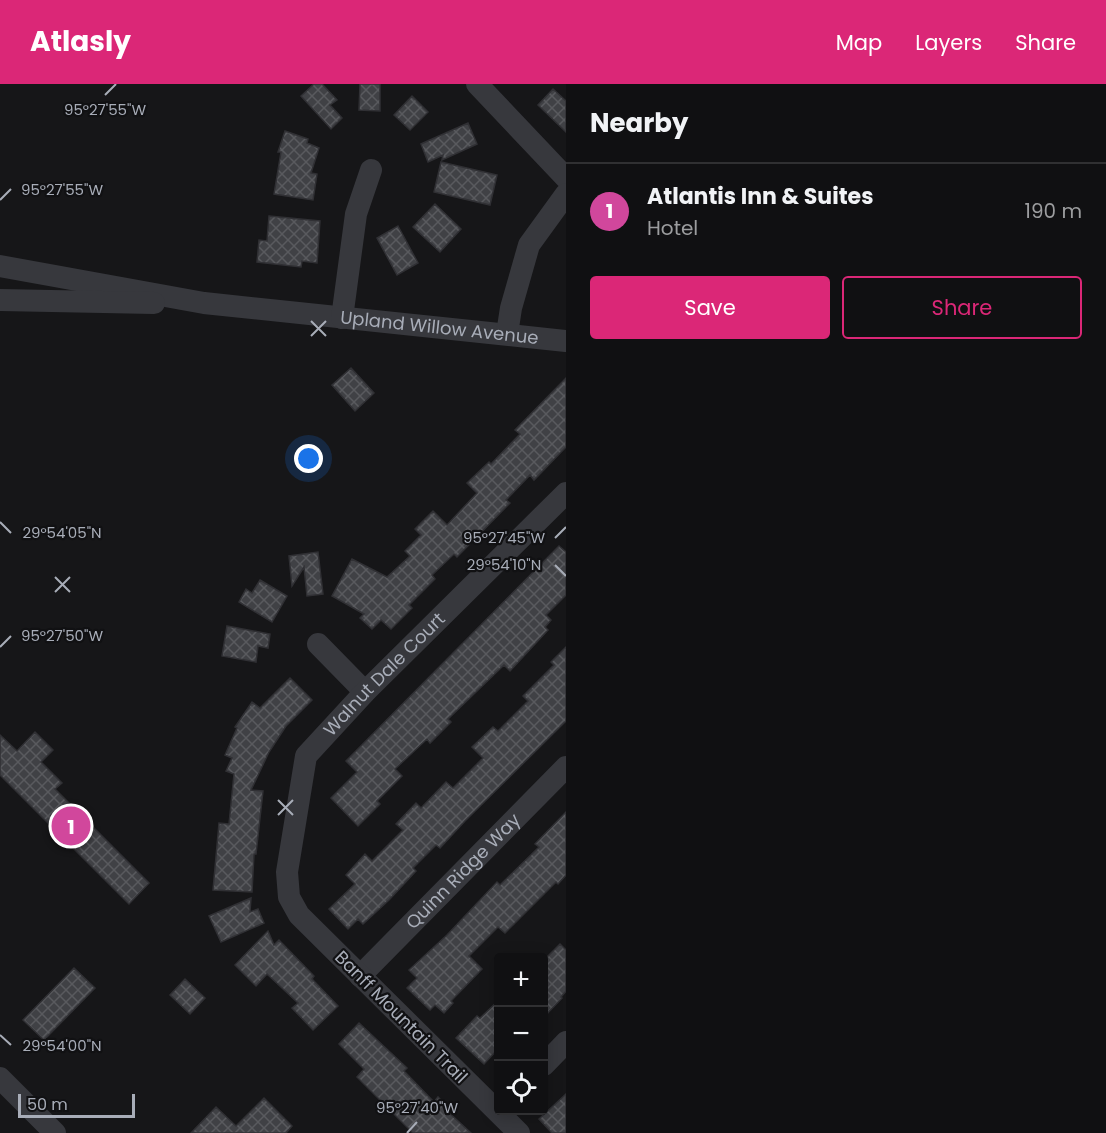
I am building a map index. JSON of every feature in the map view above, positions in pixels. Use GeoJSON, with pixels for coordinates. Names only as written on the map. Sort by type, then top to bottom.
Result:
{"type":"FeatureCollection","features":[{"type":"Feature","properties":{"kind":"street"},"geometry":{"type":"LineString","coordinates":[[477,84],[566,178]]}},
{"type":"Feature","properties":{"kind":"street"},"geometry":{"type":"LineString","coordinates":[[342,318],[356,214],[370,170]]}},
{"type":"Feature","properties":{"kind":"street"},"geometry":{"type":"LineString","coordinates":[[507,334],[511,308],[529,245],[566,194]]}},
{"type":"Feature","properties":{"kind":"street"},"geometry":{"type":"LineString","coordinates":[[0,290],[1,266]]}},
{"type":"Feature","properties":{"kind":"street","name":"Upland Willow Avenue"},"geometry":{"type":"LineString","coordinates":[[1,266],[204,303],[566,342]]}},
{"type":"Feature","properties":{"kind":"street","name":"Upland Willow Avenue"},"geometry":{"type":"LineString","coordinates":[[0,300],[204,303]]}},
{"type":"Feature","properties":{"kind":"street","name":"Walnut Dale Court"},"geometry":{"type":"LineString","coordinates":[[290,897],[287,872],[306,756],[365,692],[566,493]]}},
{"type":"Feature","properties":{"kind":"street"},"geometry":{"type":"LineString","coordinates":[[318,644],[365,692]]}},
{"type":"Feature","properties":{"kind":"street","name":"Quinn Ridge Way"},"geometry":{"type":"LineString","coordinates":[[360,976],[566,767]]}},
{"type":"Feature","properties":{"kind":"street","name":"Banff Mountain Trail"},"geometry":{"type":"LineString","coordinates":[[290,897],[299,915],[494,1107]]}},
{"type":"Feature","properties":{"kind":"street"},"geometry":{"type":"LineString","coordinates":[[547,1061],[566,1042]]}},
{"type":"Feature","properties":{"kind":"street"},"geometry":{"type":"LineString","coordinates":[[0,1078],[55,1133]]}},
{"type":"Feature","properties":{"kind":"street","name":"Banff Mountain Trail"},"geometry":{"type":"LineString","coordinates":[[502,1115],[519,1133]]}},
{"type":"Feature","properties":{"kind":"building"},"geometry":{"type":"Polygon","coordinates":[[[314,84],[322,84],[337,100],[330,105],[342,118],[331,129],[301,96],[314,84]]]}},
{"type":"Feature","properties":{"kind":"building"},"geometry":{"type":"Polygon","coordinates":[[[360,84],[380,84],[380,111],[359,110],[360,84]]]}},
{"type":"Feature","properties":{"kind":"building"},"geometry":{"type":"Polygon","coordinates":[[[553,89],[566,101],[566,132],[538,105],[553,89]]]}},
{"type":"Feature","properties":{"kind":"building"},"geometry":{"type":"Polygon","coordinates":[[[412,96],[428,112],[410,130],[394,115],[412,96]]]}},
{"type":"Feature","properties":{"kind":"building"},"geometry":{"type":"Polygon","coordinates":[[[468,123],[477,144],[442,160],[443,155],[428,162],[421,144],[468,123]]]}},
{"type":"Feature","properties":{"kind":"building"},"geometry":{"type":"Polygon","coordinates":[[[285,131],[308,139],[307,143],[319,148],[311,173],[317,174],[313,200],[274,194],[281,152],[278,152],[285,131]]]}},
{"type":"Feature","properties":{"kind":"building"},"geometry":{"type":"Polygon","coordinates":[[[441,162],[497,175],[490,205],[434,192],[441,162]]]}},
{"type":"Feature","properties":{"kind":"building"},"geometry":{"type":"Polygon","coordinates":[[[435,204],[461,229],[440,252],[413,227],[435,204]]]}},
{"type":"Feature","properties":{"kind":"building"},"geometry":{"type":"Polygon","coordinates":[[[269,216],[320,221],[317,263],[302,261],[301,267],[257,262],[259,240],[267,241],[269,216]]]}},
{"type":"Feature","properties":{"kind":"building"},"geometry":{"type":"Polygon","coordinates":[[[398,226],[418,263],[397,275],[377,238],[398,226]]]}},
{"type":"Feature","properties":{"kind":"building"},"geometry":{"type":"Polygon","coordinates":[[[351,368],[374,393],[355,411],[332,385],[351,368]]]}},
{"type":"Feature","properties":{"kind":"building"},"geometry":{"type":"Polygon","coordinates":[[[566,378],[566,447],[534,480],[530,475],[506,500],[510,503],[457,557],[454,554],[432,575],[435,579],[409,605],[412,608],[391,629],[381,620],[372,629],[360,618],[364,614],[332,596],[352,559],[387,577],[410,556],[405,551],[421,535],[415,529],[433,511],[447,525],[477,493],[467,483],[489,462],[491,464],[520,434],[515,430],[566,378]]]}},
{"type":"Feature","properties":{"kind":"building"},"geometry":{"type":"Polygon","coordinates":[[[559,546],[566,552],[566,595],[546,615],[551,620],[545,627],[548,630],[510,671],[504,665],[448,719],[451,722],[430,743],[427,739],[395,769],[402,776],[377,801],[380,804],[358,826],[331,798],[357,772],[346,761],[559,546]]]}},
{"type":"Feature","properties":{"kind":"building"},"geometry":{"type":"Polygon","coordinates":[[[318,552],[323,594],[307,596],[304,567],[292,586],[289,556],[318,552]]]}},
{"type":"Feature","properties":{"kind":"building"},"geometry":{"type":"Polygon","coordinates":[[[260,580],[287,596],[272,622],[239,602],[246,589],[252,593],[260,580]]]}},
{"type":"Feature","properties":{"kind":"building"},"geometry":{"type":"Polygon","coordinates":[[[227,626],[270,634],[268,648],[258,646],[256,662],[222,656],[227,626]]]}},
{"type":"Feature","properties":{"kind":"building"},"geometry":{"type":"Polygon","coordinates":[[[566,647],[566,721],[440,848],[436,845],[413,868],[416,871],[389,900],[363,924],[358,919],[348,929],[329,909],[355,884],[346,875],[365,854],[372,861],[403,830],[396,824],[416,803],[421,808],[446,782],[453,788],[483,758],[472,747],[493,727],[498,731],[528,701],[523,696],[554,665],[551,662],[566,647]]]}},
{"type":"Feature","properties":{"kind":"building"},"geometry":{"type":"Polygon","coordinates":[[[290,678],[312,700],[286,726],[269,752],[251,790],[263,791],[256,854],[254,854],[252,892],[213,890],[219,823],[229,824],[234,774],[226,771],[232,758],[225,755],[237,728],[235,727],[252,702],[260,708],[290,678]]]}},
{"type":"Feature","properties":{"kind":"building"},"geometry":{"type":"Polygon","coordinates":[[[35,732],[53,750],[41,762],[62,783],[55,789],[149,883],[129,904],[0,775],[0,735],[17,751],[35,732]]]}},
{"type":"Feature","properties":{"kind":"building"},"geometry":{"type":"Polygon","coordinates":[[[566,812],[566,875],[558,884],[556,882],[505,933],[498,927],[469,956],[482,969],[451,1001],[453,1003],[444,1013],[435,1005],[430,1010],[407,988],[417,978],[409,970],[447,935],[497,882],[500,885],[539,847],[535,844],[566,812]]]}},
{"type":"Feature","properties":{"kind":"building"},"geometry":{"type":"Polygon","coordinates":[[[251,898],[250,912],[258,909],[264,923],[221,942],[209,916],[251,898]]]}},
{"type":"Feature","properties":{"kind":"building"},"geometry":{"type":"Polygon","coordinates":[[[268,931],[274,945],[279,940],[314,976],[312,979],[338,1006],[313,1030],[292,1008],[298,1003],[267,974],[256,986],[235,965],[268,931]]]}},
{"type":"Feature","properties":{"kind":"building"},"geometry":{"type":"Polygon","coordinates":[[[560,944],[566,950],[566,991],[548,1013],[548,1007],[548,956],[560,944]]]}},
{"type":"Feature","properties":{"kind":"building"},"geometry":{"type":"Polygon","coordinates":[[[74,968],[95,988],[44,1040],[23,1020],[74,968]]]}},
{"type":"Feature","properties":{"kind":"building"},"geometry":{"type":"Polygon","coordinates":[[[185,979],[205,998],[190,1014],[170,995],[185,979]]]}},
{"type":"Feature","properties":{"kind":"building"},"geometry":{"type":"Polygon","coordinates":[[[494,1005],[494,1053],[484,1064],[456,1038],[477,1016],[480,1018],[494,1005]]]}},
{"type":"Feature","properties":{"kind":"building"},"geometry":{"type":"Polygon","coordinates":[[[359,1023],[407,1068],[404,1071],[434,1102],[438,1097],[448,1108],[446,1110],[471,1133],[413,1133],[357,1077],[364,1069],[339,1044],[359,1023]]]}},
{"type":"Feature","properties":{"kind":"building"},"geometry":{"type":"Polygon","coordinates":[[[566,1094],[566,1133],[552,1133],[539,1119],[543,1115],[548,1115],[548,1111],[566,1094]]]}},
{"type":"Feature","properties":{"kind":"building"},"geometry":{"type":"Polygon","coordinates":[[[264,1098],[292,1126],[286,1133],[191,1133],[216,1107],[236,1126],[264,1098]]]}},
{"type":"Feature","properties":{"kind":"place","name":"Atlantis Inn & Suites"},"geometry":{"type":"Point","coordinates":[71,826]}}]}
